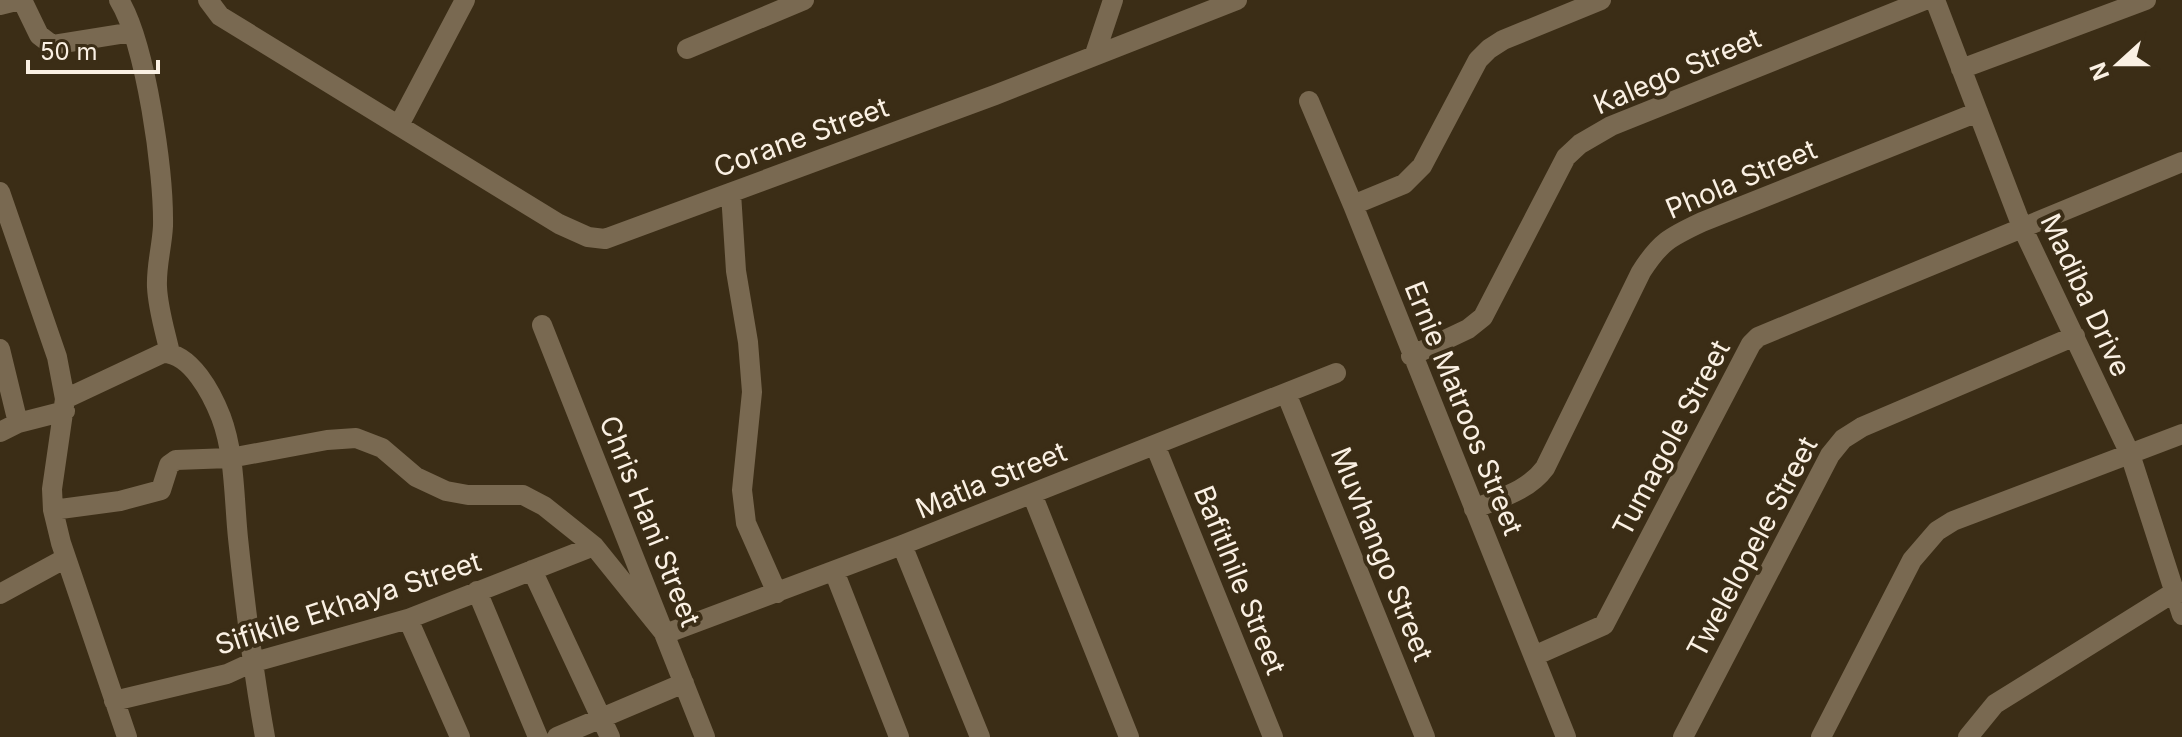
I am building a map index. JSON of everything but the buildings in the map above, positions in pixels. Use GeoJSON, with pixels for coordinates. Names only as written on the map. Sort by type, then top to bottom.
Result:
{"type":"FeatureCollection","features":[{"type":"Feature","properties":{"kind":"street"},"geometry":{"type":"LineString","coordinates":[[0,5],[21,0],[39,35],[52,45],[133,32]]}},
{"type":"Feature","properties":{"kind":"street"},"geometry":{"type":"LineString","coordinates":[[119,0],[128,14],[146,84],[161,182],[163,229],[157,265],[157,290],[170,353]]}},
{"type":"Feature","properties":{"kind":"street","name":"Corane Street"},"geometry":{"type":"LineString","coordinates":[[208,0],[220,16],[559,224],[588,237],[605,239],[995,95],[1237,0]]}},
{"type":"Feature","properties":{"kind":"street"},"geometry":{"type":"LineString","coordinates":[[399,125],[465,0]]}},
{"type":"Feature","properties":{"kind":"street"},"geometry":{"type":"LineString","coordinates":[[687,49],[804,0]]}},
{"type":"Feature","properties":{"kind":"street"},"geometry":{"type":"LineString","coordinates":[[1095,54],[1113,0]]}},
{"type":"Feature","properties":{"kind":"street"},"geometry":{"type":"LineString","coordinates":[[1353,205],[1404,184],[1422,166],[1478,60],[1489,49],[1503,40],[1601,0]]}},
{"type":"Feature","properties":{"kind":"street","name":"Kalego Street"},"geometry":{"type":"LineString","coordinates":[[1411,356],[1468,329],[1483,317],[1566,157],[1580,144],[1611,126],[1925,0]]}},
{"type":"Feature","properties":{"kind":"street","name":"Madiba Drive"},"geometry":{"type":"LineString","coordinates":[[1935,0],[2022,227],[2130,454],[2178,593],[2182,615]]}},
{"type":"Feature","properties":{"kind":"street"},"geometry":{"type":"LineString","coordinates":[[1961,69],[2146,0]]}},
{"type":"Feature","properties":{"kind":"street","name":"Ernie Matroos Street"},"geometry":{"type":"LineString","coordinates":[[1309,101],[1566,737]]}},
{"type":"Feature","properties":{"kind":"street","name":"Phola Street"},"geometry":{"type":"LineString","coordinates":[[1474,509],[1522,490],[1536,480],[1545,468],[1641,272],[1656,249],[1675,235],[1702,222],[1978,112]]}},
{"type":"Feature","properties":{"kind":"street","name":"Tumagole Street"},"geometry":{"type":"LineString","coordinates":[[1534,656],[1604,625],[1751,344],[1758,337],[2182,162]]}},
{"type":"Feature","properties":{"kind":"street"},"geometry":{"type":"LineString","coordinates":[[0,192],[57,357],[65,405],[52,489],[53,510],[66,558],[127,737]]}},
{"type":"Feature","properties":{"kind":"street"},"geometry":{"type":"LineString","coordinates":[[731,193],[736,271],[748,342],[752,392],[742,490],[746,523],[777,593]]}},
{"type":"Feature","properties":{"kind":"street","name":"Chris Hani Street"},"geometry":{"type":"LineString","coordinates":[[542,325],[705,737]]}},
{"type":"Feature","properties":{"kind":"street","name":"Twelelopele Street"},"geometry":{"type":"LineString","coordinates":[[1683,737],[1830,455],[1843,439],[1862,427],[2075,336]]}},
{"type":"Feature","properties":{"kind":"street"},"geometry":{"type":"LineString","coordinates":[[0,349],[9,428],[65,405],[163,353],[170,353],[189,366],[205,387],[221,418],[230,458],[251,663],[265,737]]}},
{"type":"Feature","properties":{"kind":"street","name":"Matla Street"},"geometry":{"type":"LineString","coordinates":[[665,634],[902,545],[1336,373]]}},
{"type":"Feature","properties":{"kind":"street","name":"Muvhango Street"},"geometry":{"type":"LineString","coordinates":[[1286,393],[1425,737]]}},
{"type":"Feature","properties":{"kind":"street"},"geometry":{"type":"LineString","coordinates":[[1821,737],[1912,560],[1937,531],[1953,521],[2182,434]]}},
{"type":"Feature","properties":{"kind":"street"},"geometry":{"type":"LineString","coordinates":[[53,510],[120,501],[161,490],[169,465],[176,460],[230,458],[327,440],[356,438],[382,448],[416,477],[446,491],[468,495],[523,495],[544,506],[594,546],[665,634]]}},
{"type":"Feature","properties":{"kind":"street","name":"Bafitlhile Street"},"geometry":{"type":"LineString","coordinates":[[1155,445],[1273,737]]}},
{"type":"Feature","properties":{"kind":"street"},"geometry":{"type":"LineString","coordinates":[[1032,494],[1129,737]]}},
{"type":"Feature","properties":{"kind":"street"},"geometry":{"type":"LineString","coordinates":[[902,545],[980,737]]}},
{"type":"Feature","properties":{"kind":"street","name":"Sifikile Ekhaya Street"},"geometry":{"type":"LineString","coordinates":[[114,701],[227,674],[251,663],[408,619],[594,546]]}},
{"type":"Feature","properties":{"kind":"street"},"geometry":{"type":"LineString","coordinates":[[0,594],[66,558]]}},
{"type":"Feature","properties":{"kind":"street"},"geometry":{"type":"LineString","coordinates":[[532,570],[606,727]]}},
{"type":"Feature","properties":{"kind":"street"},"geometry":{"type":"LineString","coordinates":[[834,571],[899,737]]}},
{"type":"Feature","properties":{"kind":"street"},"geometry":{"type":"LineString","coordinates":[[477,591],[538,737]]}},
{"type":"Feature","properties":{"kind":"street"},"geometry":{"type":"LineString","coordinates":[[1968,737],[1995,704],[2178,593]]}},
{"type":"Feature","properties":{"kind":"street"},"geometry":{"type":"LineString","coordinates":[[408,619],[460,737]]}},
{"type":"Feature","properties":{"kind":"street"},"geometry":{"type":"LineString","coordinates":[[557,737],[606,727],[684,683]]}}]}
